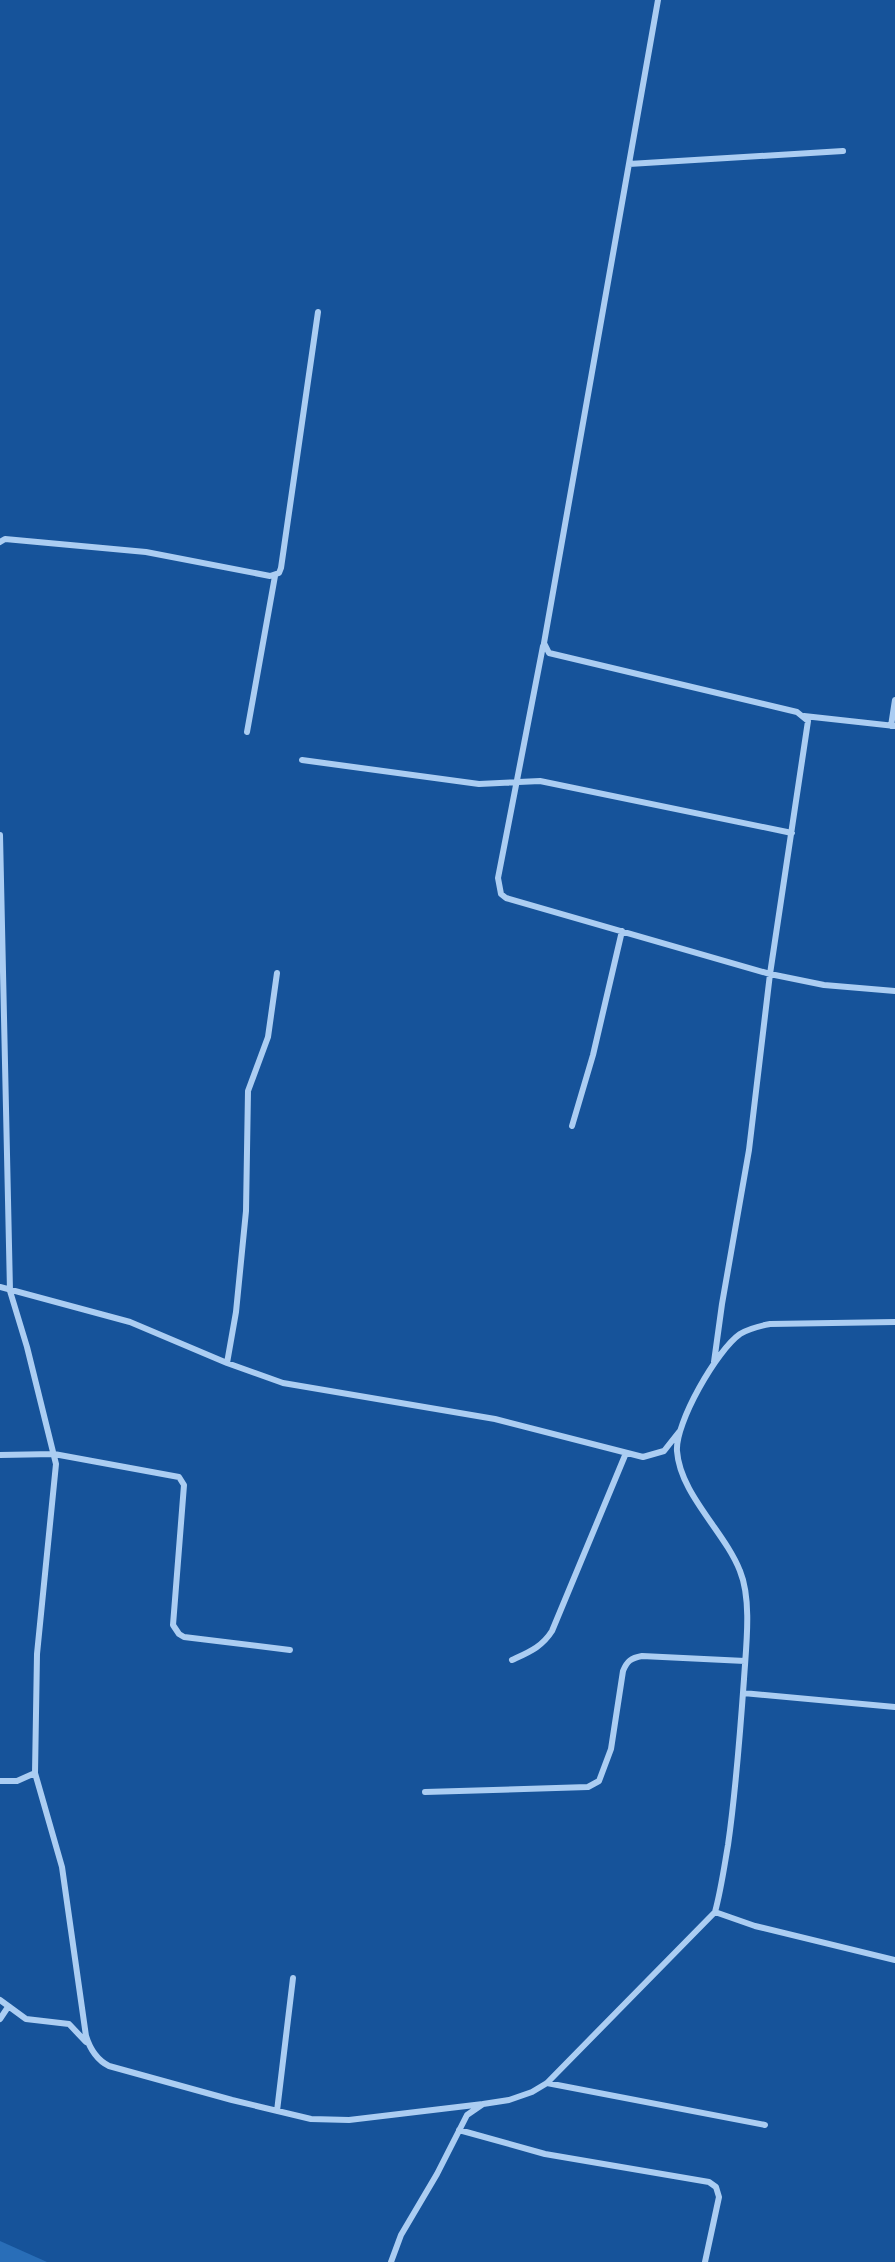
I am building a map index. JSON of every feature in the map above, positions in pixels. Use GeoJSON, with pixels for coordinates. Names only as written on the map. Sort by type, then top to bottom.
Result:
{"type":"FeatureCollection","features":[{"type":"Feature","properties":{"kind":"street"},"geometry":{"type":"LineString","coordinates":[[658,0],[544,643],[498,878],[501,894],[506,898],[771,974],[824,985],[895,991]]}},
{"type":"Feature","properties":{"kind":"street"},"geometry":{"type":"LineString","coordinates":[[629,164],[843,151]]}},
{"type":"Feature","properties":{"kind":"street"},"geometry":{"type":"LineString","coordinates":[[247,732],[275,576],[281,568],[318,312]]}},
{"type":"Feature","properties":{"kind":"street"},"geometry":{"type":"LineString","coordinates":[[0,542],[5,539],[146,552],[275,576]]}},
{"type":"Feature","properties":{"kind":"street"},"geometry":{"type":"LineString","coordinates":[[544,643],[549,653],[797,712],[808,721],[771,974],[749,1150],[714,1362]]}},
{"type":"Feature","properties":{"kind":"street"},"geometry":{"type":"LineString","coordinates":[[804,716],[893,726],[895,700]]}},
{"type":"Feature","properties":{"kind":"street"},"geometry":{"type":"LineString","coordinates":[[302,760],[479,784],[540,781],[792,833]]}},
{"type":"Feature","properties":{"kind":"street"},"geometry":{"type":"LineString","coordinates":[[0,835],[10,1291],[54,1454],[56,1486],[38,1654],[35,1773],[62,1867],[88,2045]]}},
{"type":"Feature","properties":{"kind":"street"},"geometry":{"type":"LineString","coordinates":[[572,1126],[593,1055],[622,931]]}},
{"type":"Feature","properties":{"kind":"street"},"geometry":{"type":"LineString","coordinates":[[227,1363],[236,1312],[246,1211],[248,1091],[268,1037],[277,973]]}},
{"type":"Feature","properties":{"kind":"street"},"geometry":{"type":"LineString","coordinates":[[0,1287],[130,1322],[227,1363],[283,1383],[485,1417],[643,1457],[664,1451],[681,1429]]}},
{"type":"Feature","properties":{"kind":"street"},"geometry":{"type":"LineString","coordinates":[[0,2000],[26,2019],[69,2024],[98,2058],[109,2066],[311,2119],[349,2120],[483,2104],[509,2100],[532,2092],[547,2083],[715,1912],[720,1895],[736,1791],[745,1661],[745,1591],[740,1570],[682,1475],[676,1450],[690,1407],[714,1362],[728,1344],[740,1334],[754,1327],[770,1324],[895,1322]]}},
{"type":"Feature","properties":{"kind":"street"},"geometry":{"type":"LineString","coordinates":[[512,1660],[534,1650],[546,1641],[552,1631],[626,1453]]}},
{"type":"Feature","properties":{"kind":"street"},"geometry":{"type":"LineString","coordinates":[[0,1455],[54,1454],[179,1477],[184,1485],[173,1626],[175,1631],[184,1637],[290,1650]]}},
{"type":"Feature","properties":{"kind":"street"},"geometry":{"type":"LineString","coordinates":[[425,1792],[588,1787],[599,1781],[611,1749],[623,1671],[633,1658],[642,1656],[745,1661]]}},
{"type":"Feature","properties":{"kind":"street"},"geometry":{"type":"LineString","coordinates":[[743,1693],[895,1707]]}},
{"type":"Feature","properties":{"kind":"street"},"geometry":{"type":"LineString","coordinates":[[0,1781],[17,1781],[35,1773]]}},
{"type":"Feature","properties":{"kind":"street"},"geometry":{"type":"LineString","coordinates":[[715,1912],[755,1926],[895,1960]]}},
{"type":"Feature","properties":{"kind":"street"},"geometry":{"type":"LineString","coordinates":[[277,2111],[293,1978]]}},
{"type":"Feature","properties":{"kind":"street"},"geometry":{"type":"LineString","coordinates":[[0,2019],[8,2007]]}},
{"type":"Feature","properties":{"kind":"street"},"geometry":{"type":"LineString","coordinates":[[547,2083],[765,2125]]}},
{"type":"Feature","properties":{"kind":"street"},"geometry":{"type":"LineString","coordinates":[[391,2262],[400,2235],[437,2174],[467,2115],[483,2104]]}},
{"type":"Feature","properties":{"kind":"street"},"geometry":{"type":"LineString","coordinates":[[459,2130],[545,2154],[709,2182],[716,2187],[719,2197],[705,2262]]}},
{"type":"Feature","properties":{"kind":"shaded area"},"geometry":{"type":"Polygon","coordinates":[[[0,2241],[47,2262],[0,2262],[0,2241]]]}}]}
